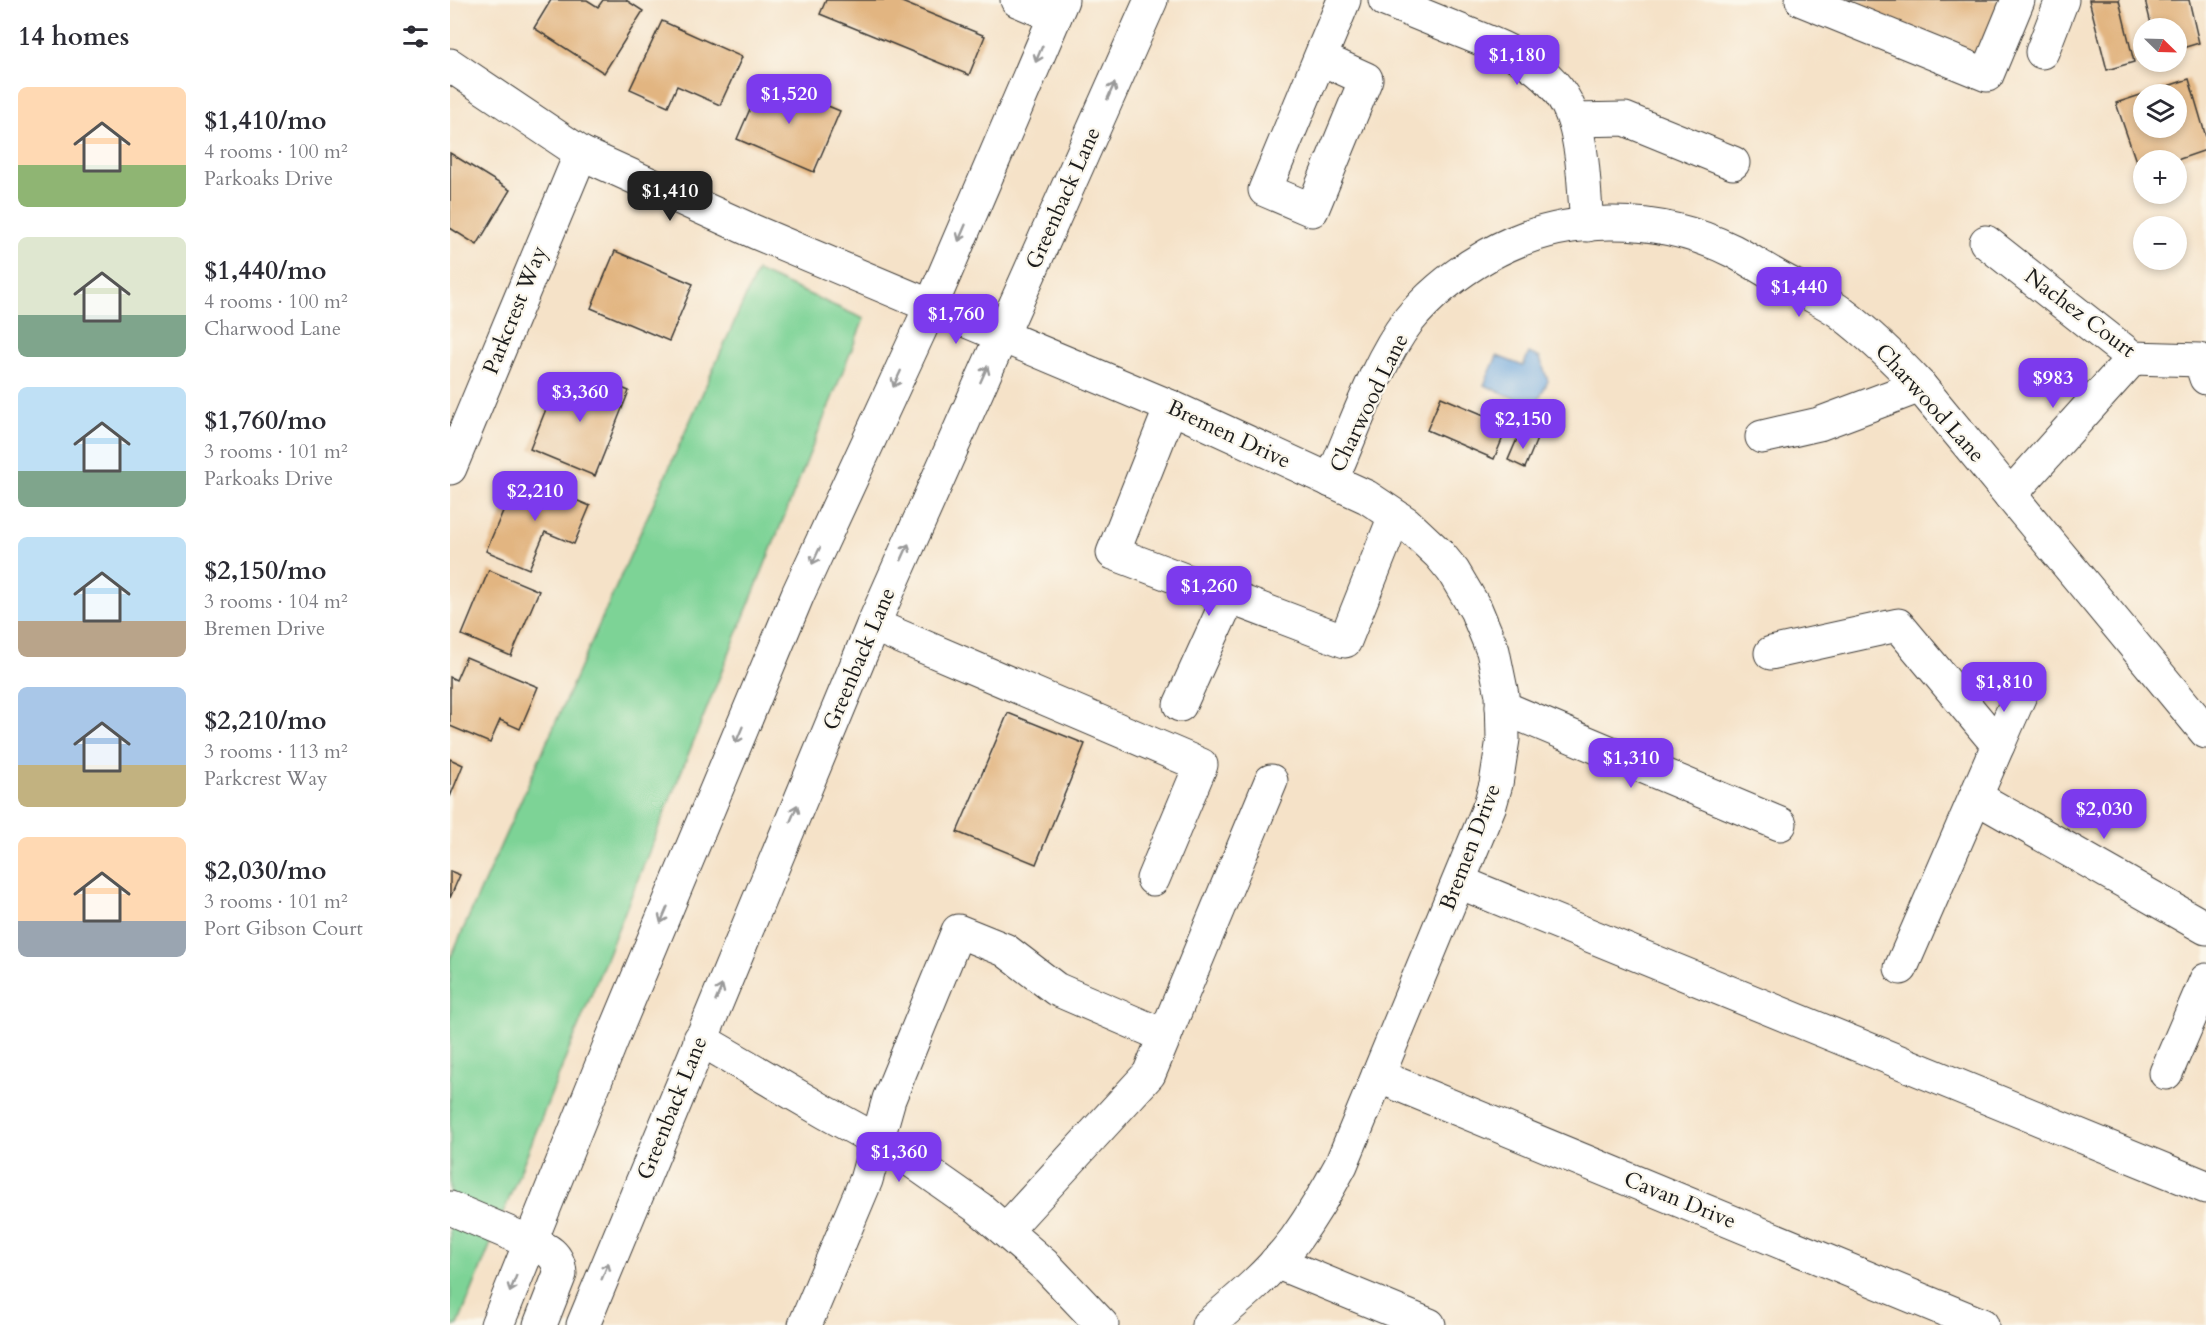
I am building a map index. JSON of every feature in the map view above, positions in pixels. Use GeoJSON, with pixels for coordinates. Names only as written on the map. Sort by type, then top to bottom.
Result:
{"type":"FeatureCollection","features":[{"type":"Feature","properties":{"kind":"street"},"geometry":{"type":"LineString","coordinates":[[497,1325],[611,1042],[798,594],[930,306],[1058,8],[1017,0]]}},
{"type":"Feature","properties":{"kind":"street","name":"Greenback Lane"},"geometry":{"type":"LineString","coordinates":[[583,1325],[873,625],[1151,0]]}},
{"type":"Feature","properties":{"kind":"street"},"geometry":{"type":"LineString","coordinates":[[1320,58],[1344,0]]}},
{"type":"Feature","properties":{"kind":"street"},"geometry":{"type":"LineString","coordinates":[[1385,0],[1513,52],[1539,70],[1560,90],[1574,120],[1579,145],[1587,225]]}},
{"type":"Feature","properties":{"kind":"street"},"geometry":{"type":"LineString","coordinates":[[1802,0],[1987,75],[2018,0]]}},
{"type":"Feature","properties":{"kind":"street"},"geometry":{"type":"LineString","coordinates":[[2042,51],[2062,0]]}},
{"type":"Feature","properties":{"kind":"street","name":"Bremen Drive"},"geometry":{"type":"LineString","coordinates":[[450,65],[581,153],[744,227],[1171,407],[1367,497],[1406,523],[1439,554],[1453,571],[1476,610],[1493,651],[1502,707],[1503,739],[1490,806],[1341,1165],[1320,1204],[1276,1262],[1248,1292],[1208,1325]]}},
{"type":"Feature","properties":{"kind":"street"},"geometry":{"type":"LineString","coordinates":[[1574,120],[1625,119],[1733,163]]}},
{"type":"Feature","properties":{"kind":"street","name":"Parkcrest Way"},"geometry":{"type":"LineString","coordinates":[[450,468],[581,153]]}},
{"type":"Feature","properties":{"kind":"street","name":"Charwood Lane"},"geometry":{"type":"LineString","coordinates":[[1331,481],[1384,360],[1408,322],[1432,296],[1466,267],[1505,245],[1547,230],[1587,225],[1636,223],[1683,232],[1731,250],[1838,311],[1880,344],[1920,386],[2204,727]]}},
{"type":"Feature","properties":{"kind":"street","name":"Nachez Court"},"geometry":{"type":"LineString","coordinates":[[1986,242],[2133,358],[2200,360],[2206,378]]}},
{"type":"Feature","properties":{"kind":"street"},"geometry":{"type":"LineString","coordinates":[[2010,495],[2133,358]]}},
{"type":"Feature","properties":{"kind":"street"},"geometry":{"type":"LineString","coordinates":[[1762,437],[1819,424],[1920,386]]}},
{"type":"Feature","properties":{"kind":"street"},"geometry":{"type":"LineString","coordinates":[[1171,407],[1113,553],[1345,641],[1395,516]]}},
{"type":"Feature","properties":{"kind":"street"},"geometry":{"type":"LineString","coordinates":[[1180,705],[1228,597]]}},
{"type":"Feature","properties":{"kind":"street"},"geometry":{"type":"LineString","coordinates":[[873,625],[1201,765],[1153,879]]}},
{"type":"Feature","properties":{"kind":"street"},"geometry":{"type":"LineString","coordinates":[[1771,654],[1898,625],[1998,746]]}},
{"type":"Feature","properties":{"kind":"street"},"geometry":{"type":"LineString","coordinates":[[1901,969],[2020,695]]}},
{"type":"Feature","properties":{"kind":"street"},"geometry":{"type":"LineString","coordinates":[[1502,707],[1780,824]]}},
{"type":"Feature","properties":{"kind":"street"},"geometry":{"type":"LineString","coordinates":[[1006,1230],[1149,1074],[1271,781]]}},
{"type":"Feature","properties":{"kind":"street"},"geometry":{"type":"LineString","coordinates":[[1976,796],[2206,928]]}},
{"type":"Feature","properties":{"kind":"street"},"geometry":{"type":"LineString","coordinates":[[1459,882],[2206,1187]]}},
{"type":"Feature","properties":{"kind":"street"},"geometry":{"type":"LineString","coordinates":[[805,1325],[866,1180],[889,1099],[958,931],[1005,950],[1056,988],[1165,1036]]}},
{"type":"Feature","properties":{"kind":"street"},"geometry":{"type":"LineString","coordinates":[[2166,1072],[2206,980]]}},
{"type":"Feature","properties":{"kind":"street"},"geometry":{"type":"LineString","coordinates":[[700,1039],[905,1156],[1006,1230],[1048,1268],[1102,1325]]}},
{"type":"Feature","properties":{"kind":"street","name":"Cavan Drive"},"geometry":{"type":"LineString","coordinates":[[1378,1076],[1982,1325]]}},
{"type":"Feature","properties":{"kind":"street"},"geometry":{"type":"LineString","coordinates":[[450,1208],[548,1250],[558,1260],[560,1274],[540,1325]]}},
{"type":"Feature","properties":{"kind":"street"},"geometry":{"type":"LineString","coordinates":[[1276,1262],[1429,1325]]}},
{"type":"Feature","properties":{"kind":"green space"},"geometry":{"type":"Polygon","coordinates":[[[757,271],[864,319],[458,1325],[450,1325],[450,959],[757,271]]]}},
{"type":"Feature","properties":{"kind":"water"},"geometry":{"type":"Polygon","coordinates":[[[1529,353],[1540,358],[1548,381],[1535,407],[1484,385],[1497,356],[1523,366],[1529,353]]]}},
{"type":"Feature","properties":{"kind":"building"},"geometry":{"type":"Polygon","coordinates":[[[551,0],[587,0],[598,7],[603,0],[626,0],[643,11],[604,73],[534,28],[551,0]]]}},
{"type":"Feature","properties":{"kind":"building"},"geometry":{"type":"Polygon","coordinates":[[[826,0],[897,0],[985,36],[969,75],[820,14],[826,0]]]}},
{"type":"Feature","properties":{"kind":"building"},"geometry":{"type":"Polygon","coordinates":[[[1828,0],[2003,0],[1976,64],[1828,0]]]}},
{"type":"Feature","properties":{"kind":"building"},"geometry":{"type":"Polygon","coordinates":[[[2089,0],[2119,0],[2133,62],[2107,70],[2089,0]]]}},
{"type":"Feature","properties":{"kind":"building"},"geometry":{"type":"Polygon","coordinates":[[[2145,0],[2189,0],[2199,43],[2187,47],[2187,18],[2150,18],[2145,0]]]}},
{"type":"Feature","properties":{"kind":"building"},"geometry":{"type":"Polygon","coordinates":[[[662,21],[742,57],[720,105],[677,86],[668,106],[630,89],[662,21]]]}},
{"type":"Feature","properties":{"kind":"building"},"geometry":{"type":"Polygon","coordinates":[[[763,79],[840,111],[814,172],[737,139],[763,79]]]}},
{"type":"Feature","properties":{"kind":"building"},"geometry":{"type":"Polygon","coordinates":[[[2189,79],[2206,137],[2206,150],[2187,157],[2187,150],[2133,150],[2133,153],[2116,103],[2133,97],[2133,138],[2187,138],[2187,84],[2174,84],[2189,79]]]}},
{"type":"Feature","properties":{"kind":"building"},"geometry":{"type":"Polygon","coordinates":[[[450,153],[510,190],[477,245],[450,228],[450,153]]]}},
{"type":"Feature","properties":{"kind":"building"},"geometry":{"type":"Polygon","coordinates":[[[615,251],[693,284],[669,341],[591,308],[615,251]]]}},
{"type":"Feature","properties":{"kind":"building"},"geometry":{"type":"Polygon","coordinates":[[[584,373],[629,391],[595,476],[530,449],[556,384],[576,392],[584,373]]]}},
{"type":"Feature","properties":{"kind":"building"},"geometry":{"type":"Polygon","coordinates":[[[1441,397],[1508,425],[1494,459],[1427,430],[1441,397]]]}},
{"type":"Feature","properties":{"kind":"building"},"geometry":{"type":"Polygon","coordinates":[[[1520,432],[1537,439],[1525,468],[1508,460],[1520,432]]]}},
{"type":"Feature","properties":{"kind":"building"},"geometry":{"type":"Polygon","coordinates":[[[518,476],[590,506],[574,544],[545,532],[529,569],[486,551],[518,476]]]}},
{"type":"Feature","properties":{"kind":"building"},"geometry":{"type":"Polygon","coordinates":[[[489,570],[539,591],[511,656],[462,635],[489,570]]]}},
{"type":"Feature","properties":{"kind":"building"},"geometry":{"type":"Polygon","coordinates":[[[466,657],[538,687],[520,729],[500,720],[490,743],[450,726],[450,677],[456,680],[466,657]]]}},
{"type":"Feature","properties":{"kind":"building"},"geometry":{"type":"Polygon","coordinates":[[[1008,713],[1085,744],[1036,864],[957,832],[1008,713]]]}},
{"type":"Feature","properties":{"kind":"building"},"geometry":{"type":"Polygon","coordinates":[[[450,759],[463,765],[450,797],[450,759]]]}},
{"type":"Feature","properties":{"kind":"building"},"geometry":{"type":"Polygon","coordinates":[[[450,871],[460,875],[450,898],[450,871]]]}}]}
